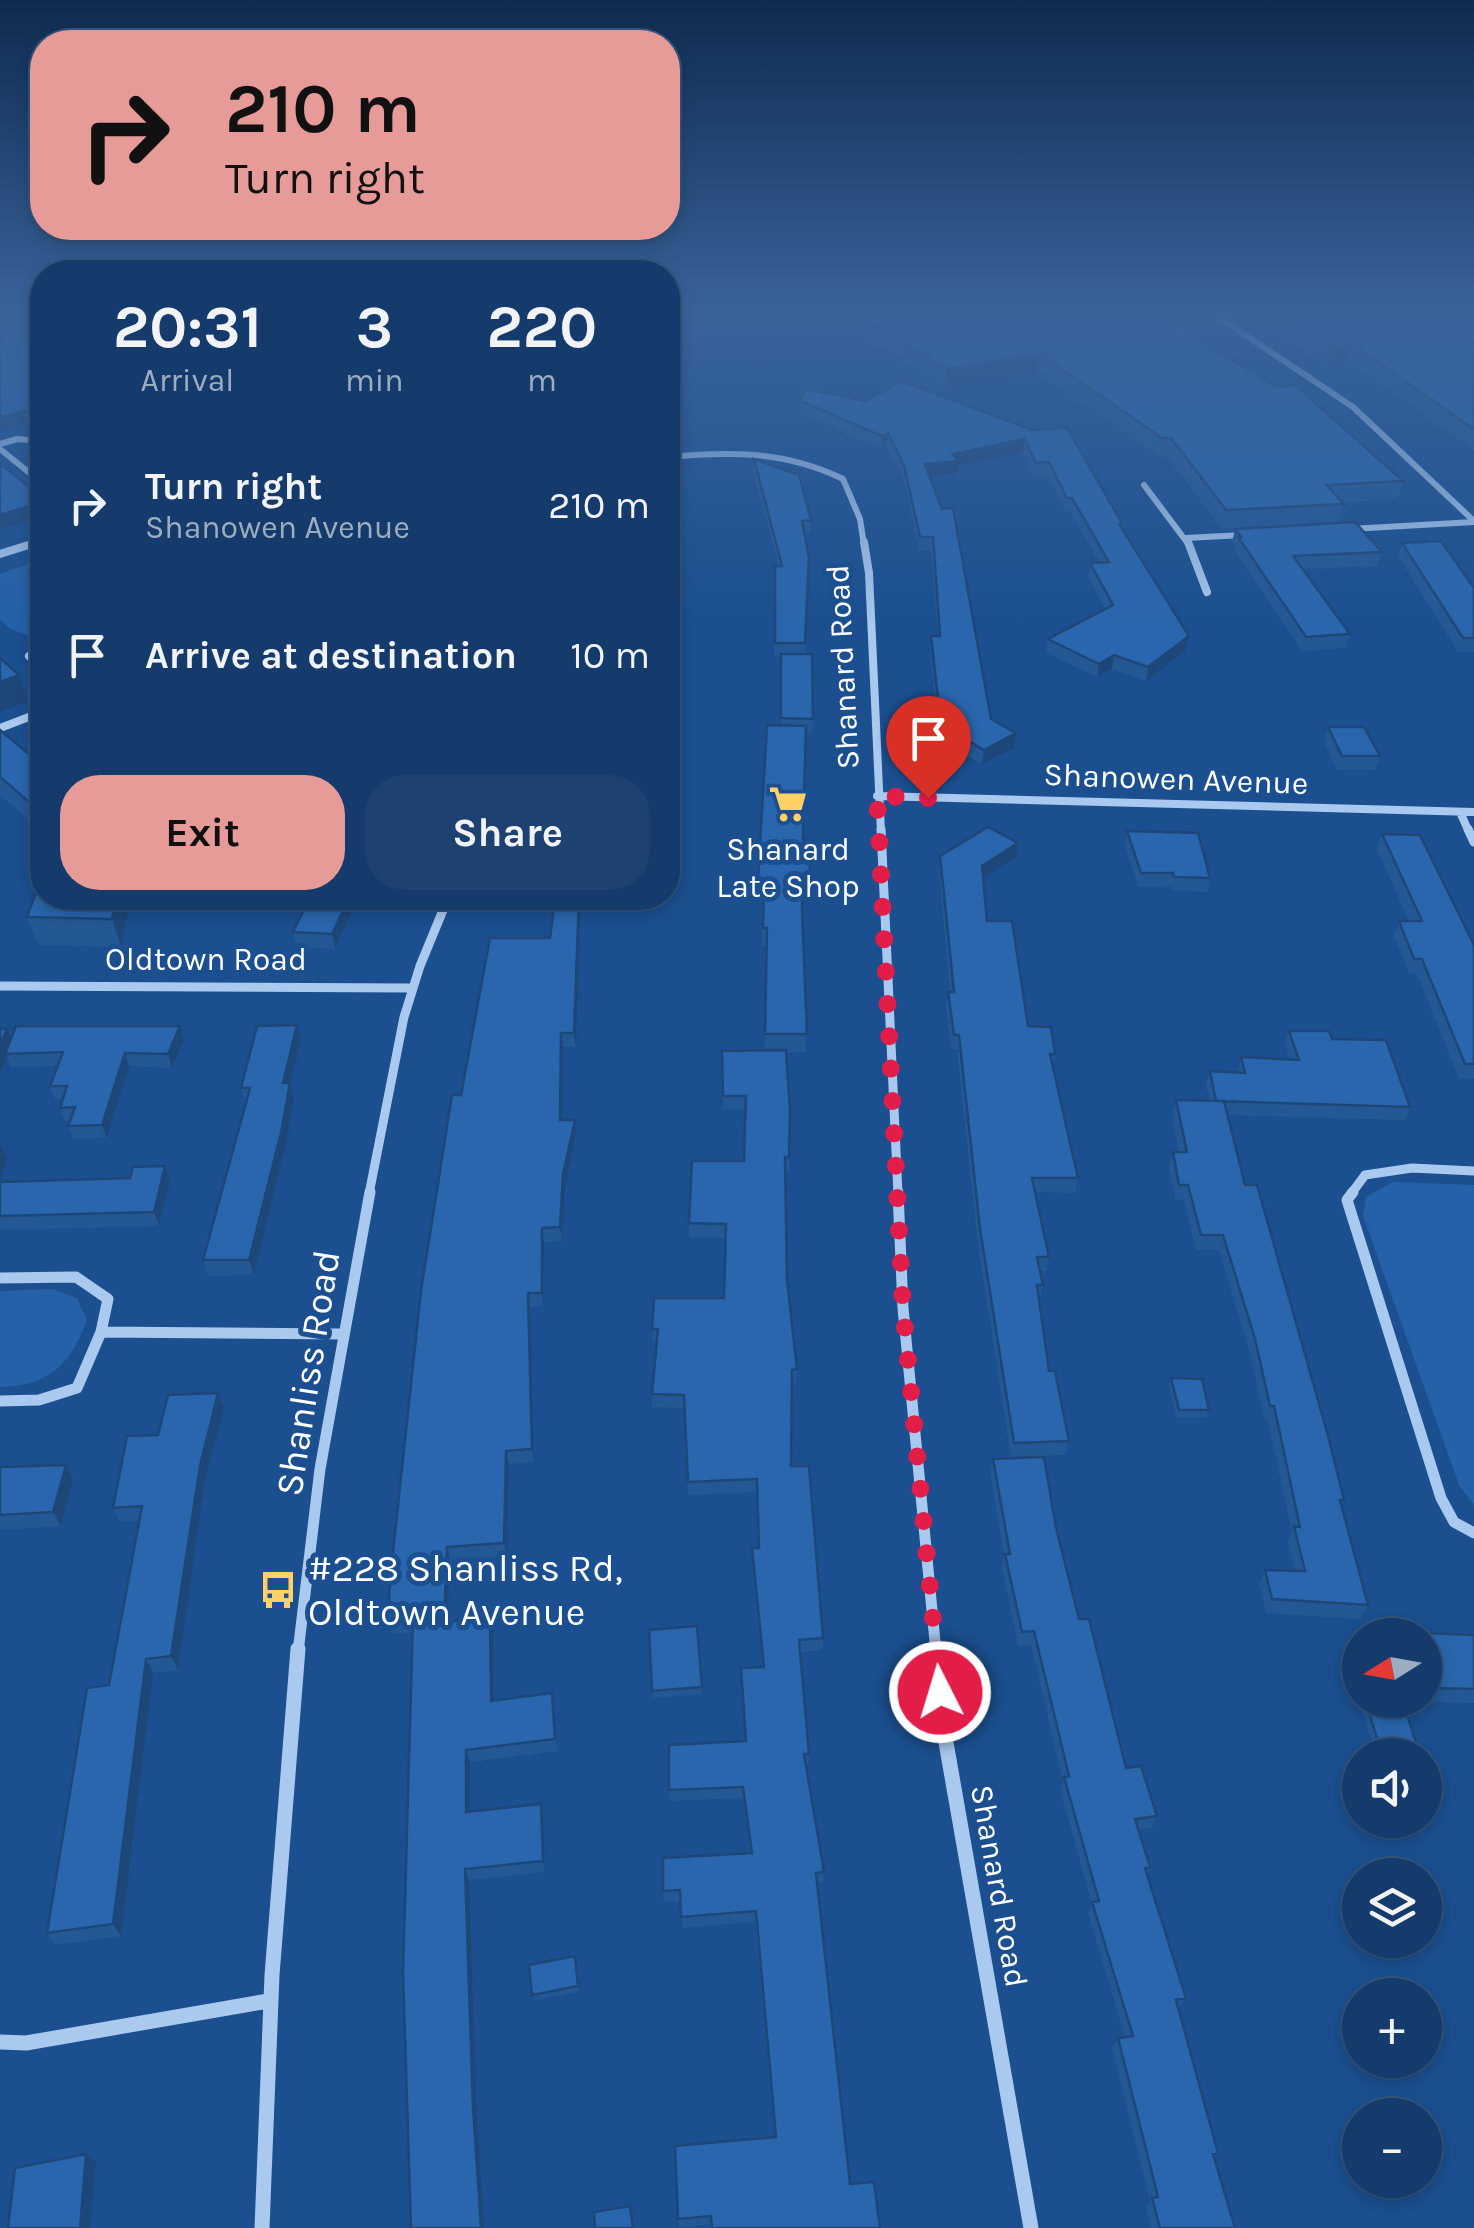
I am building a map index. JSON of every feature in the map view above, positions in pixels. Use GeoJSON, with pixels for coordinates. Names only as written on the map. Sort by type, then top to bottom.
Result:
{"type":"FeatureCollection","features":[{"type":"Feature","properties":{"kind":"street"},"geometry":{"type":"LineString","coordinates":[[1366,420],[1474,521]]}},
{"type":"Feature","properties":{"kind":"street"},"geometry":{"type":"LineString","coordinates":[[30,440],[17,439],[0,447],[30,472]]}},
{"type":"Feature","properties":{"kind":"street","name":"Shanard Road"},"geometry":{"type":"LineString","coordinates":[[680,456],[733,451],[784,456],[821,466],[843,479],[853,494],[870,573],[877,796],[903,1308],[944,1730],[1031,2228]]}},
{"type":"Feature","properties":{"kind":"street"},"geometry":{"type":"LineString","coordinates":[[1144,485],[1186,538],[1207,592]]}},
{"type":"Feature","properties":{"kind":"street"},"geometry":{"type":"LineString","coordinates":[[1336,530],[1474,521]]}},
{"type":"Feature","properties":{"kind":"street"},"geometry":{"type":"LineString","coordinates":[[1186,538],[1262,534]]}},
{"type":"Feature","properties":{"kind":"street"},"geometry":{"type":"LineString","coordinates":[[6,541],[16,549]]}},
{"type":"Feature","properties":{"kind":"street"},"geometry":{"type":"LineString","coordinates":[[0,554],[30,544]]}},
{"type":"Feature","properties":{"kind":"street"},"geometry":{"type":"LineString","coordinates":[[0,728],[30,718]]}},
{"type":"Feature","properties":{"kind":"street","name":"Shanowen Avenue"},"geometry":{"type":"LineString","coordinates":[[877,796],[1474,812]]}},
{"type":"Feature","properties":{"kind":"street"},"geometry":{"type":"LineString","coordinates":[[1460,812],[1474,842]]}},
{"type":"Feature","properties":{"kind":"street","name":"Shanliss Road"},"geometry":{"type":"LineString","coordinates":[[262,2228],[268,2002],[292,1704],[340,1334],[412,988],[443,910]]}},
{"type":"Feature","properties":{"kind":"street","name":"Oldtown Road"},"geometry":{"type":"LineString","coordinates":[[0,986],[412,988]]}},
{"type":"Feature","properties":{"kind":"street"},"geometry":{"type":"LineString","coordinates":[[1474,1172],[1412,1168],[1365,1175],[1347,1200],[1440,1498],[1454,1522],[1474,1533]]}},
{"type":"Feature","properties":{"kind":"street"},"geometry":{"type":"LineString","coordinates":[[0,1278],[76,1277],[108,1299],[101,1332],[77,1388],[40,1400],[0,1401]]}},
{"type":"Feature","properties":{"kind":"street"},"geometry":{"type":"LineString","coordinates":[[101,1332],[340,1334]]}},
{"type":"Feature","properties":{"kind":"street"},"geometry":{"type":"LineString","coordinates":[[0,2042],[26,2043],[268,2002]]}},
{"type":"Feature","properties":{"kind":"shaded area"},"geometry":{"type":"Polygon","coordinates":[[[30,563],[30,636],[10,629],[0,619],[0,574],[30,563]]]}},
{"type":"Feature","properties":{"kind":"shaded area"},"geometry":{"type":"Polygon","coordinates":[[[1393,1182],[1474,1185],[1474,1505],[1459,1485],[1363,1216],[1366,1197],[1393,1182]]]}},
{"type":"Feature","properties":{"kind":"shaded area"},"geometry":{"type":"Polygon","coordinates":[[[53,1289],[77,1298],[87,1320],[73,1349],[45,1377],[0,1387],[0,1291],[53,1289]]]}},
{"type":"Feature","properties":{"kind":"building"},"geometry":{"type":"Polygon","coordinates":[[[845,420],[1005,420],[1032,430],[1067,428],[1122,523],[1119,524],[1189,636],[1148,667],[1114,655],[1099,664],[1048,639],[1113,605],[1090,563],[1109,562],[1072,498],[1067,498],[1049,462],[1036,463],[1024,439],[953,454],[958,461],[925,464],[942,509],[953,508],[991,719],[1016,733],[984,750],[941,725],[931,636],[940,636],[933,537],[920,537],[904,466],[888,433],[882,436],[845,420]]]}},
{"type":"Feature","properties":{"kind":"building"},"geometry":{"type":"Polygon","coordinates":[[[1136,420],[1334,420],[1403,481],[1327,485],[1344,504],[1226,510],[1171,438],[1162,438],[1136,420]]]}},
{"type":"Feature","properties":{"kind":"building"},"geometry":{"type":"Polygon","coordinates":[[[754,459],[799,475],[811,520],[802,521],[809,557],[805,643],[775,643],[775,566],[782,566],[754,459]]]}},
{"type":"Feature","properties":{"kind":"building"},"geometry":{"type":"Polygon","coordinates":[[[0,464],[30,488],[30,506],[0,515],[0,464]]]}},
{"type":"Feature","properties":{"kind":"building"},"geometry":{"type":"Polygon","coordinates":[[[1355,522],[1382,552],[1293,556],[1350,634],[1306,637],[1235,529],[1355,522]]]}},
{"type":"Feature","properties":{"kind":"building"},"geometry":{"type":"Polygon","coordinates":[[[1441,541],[1474,588],[1474,638],[1463,638],[1402,543],[1441,541]]]}},
{"type":"Feature","properties":{"kind":"building"},"geometry":{"type":"Polygon","coordinates":[[[781,654],[812,654],[813,719],[781,718],[781,654]]]}},
{"type":"Feature","properties":{"kind":"building"},"geometry":{"type":"Polygon","coordinates":[[[0,658],[19,675],[0,682],[0,658]]]}},
{"type":"Feature","properties":{"kind":"building"},"geometry":{"type":"Polygon","coordinates":[[[767,725],[806,726],[803,840],[809,840],[810,875],[803,875],[802,908],[807,1034],[765,1034],[767,928],[763,928],[764,880],[758,880],[767,725]]]}},
{"type":"Feature","properties":{"kind":"building"},"geometry":{"type":"Polygon","coordinates":[[[1328,727],[1364,727],[1380,756],[1342,756],[1328,727]]]}},
{"type":"Feature","properties":{"kind":"building"},"geometry":{"type":"Polygon","coordinates":[[[0,730],[30,755],[30,803],[0,777],[0,730]]]}},
{"type":"Feature","properties":{"kind":"building"},"geometry":{"type":"Polygon","coordinates":[[[988,827],[1018,843],[982,866],[987,921],[1012,921],[1028,1026],[1051,1027],[1055,1054],[1050,1054],[1078,1178],[1032,1178],[1049,1257],[1037,1257],[1043,1285],[1037,1285],[1049,1371],[1055,1371],[1069,1441],[1014,1443],[980,1229],[959,1035],[954,1035],[948,992],[954,992],[940,856],[988,827]]]}},
{"type":"Feature","properties":{"kind":"building"},"geometry":{"type":"Polygon","coordinates":[[[1127,831],[1198,833],[1210,878],[1141,873],[1127,831]]]}},
{"type":"Feature","properties":{"kind":"building"},"geometry":{"type":"Polygon","coordinates":[[[1382,834],[1420,835],[1474,945],[1474,1064],[1465,1064],[1422,959],[1414,959],[1399,921],[1422,921],[1382,834]]]}},
{"type":"Feature","properties":{"kind":"building"},"geometry":{"type":"Polygon","coordinates":[[[30,909],[114,910],[112,919],[27,917],[30,909]]]}},
{"type":"Feature","properties":{"kind":"building"},"geometry":{"type":"Polygon","coordinates":[[[304,910],[343,910],[332,934],[293,932],[304,910]]]}},
{"type":"Feature","properties":{"kind":"building"},"geometry":{"type":"Polygon","coordinates":[[[554,910],[579,910],[574,1033],[561,1033],[560,1120],[575,1120],[563,1174],[560,1227],[542,1228],[542,1293],[528,1293],[532,1449],[506,1451],[504,1543],[447,1547],[444,1622],[490,1617],[491,1701],[552,1693],[555,1739],[466,1750],[466,1812],[541,1804],[543,1861],[465,1869],[481,2228],[411,2228],[403,1972],[413,1619],[388,1621],[421,1291],[452,1095],[461,1095],[490,938],[550,938],[554,910]]]}},
{"type":"Feature","properties":{"kind":"building"},"geometry":{"type":"Polygon","coordinates":[[[297,1025],[283,1083],[290,1083],[282,1128],[249,1260],[203,1260],[250,1088],[241,1088],[257,1026],[297,1025]]]}},
{"type":"Feature","properties":{"kind":"building"},"geometry":{"type":"Polygon","coordinates":[[[16,1026],[180,1026],[168,1054],[125,1053],[102,1125],[68,1126],[75,1107],[60,1108],[67,1086],[50,1086],[63,1052],[5,1054],[16,1026]]]}},
{"type":"Feature","properties":{"kind":"building"},"geometry":{"type":"Polygon","coordinates":[[[1289,1031],[1329,1031],[1332,1039],[1386,1040],[1410,1107],[1216,1101],[1210,1071],[1245,1073],[1241,1057],[1299,1060],[1289,1031]]]}},
{"type":"Feature","properties":{"kind":"building"},"geometry":{"type":"Polygon","coordinates":[[[786,1050],[790,1110],[789,1157],[785,1157],[787,1280],[797,1369],[792,1370],[791,1466],[809,1466],[823,1638],[799,1640],[809,1754],[804,1754],[824,1872],[816,1873],[850,2184],[874,2182],[880,2228],[712,2228],[711,2216],[678,2219],[675,2146],[776,2137],[756,1911],[681,1917],[680,1890],[663,1891],[663,1858],[752,1853],[743,1787],[669,1790],[669,1745],[746,1741],[741,1668],[764,1667],[752,1548],[759,1548],[757,1479],[688,1482],[684,1395],[652,1394],[658,1329],[652,1329],[654,1298],[724,1298],[726,1224],[689,1223],[692,1161],[744,1161],[746,1096],[723,1096],[722,1051],[786,1050]]]}},
{"type":"Feature","properties":{"kind":"building"},"geometry":{"type":"Polygon","coordinates":[[[1176,1100],[1224,1101],[1245,1185],[1257,1185],[1327,1432],[1344,1500],[1340,1500],[1368,1605],[1272,1599],[1265,1570],[1305,1571],[1294,1526],[1300,1527],[1274,1406],[1270,1406],[1255,1339],[1223,1235],[1201,1235],[1188,1185],[1179,1185],[1173,1152],[1187,1152],[1176,1100]]]}},
{"type":"Feature","properties":{"kind":"building"},"geometry":{"type":"Polygon","coordinates":[[[165,1166],[154,1212],[0,1216],[0,1182],[130,1178],[133,1167],[165,1166]]]}},
{"type":"Feature","properties":{"kind":"building"},"geometry":{"type":"Polygon","coordinates":[[[1171,1378],[1202,1379],[1209,1410],[1179,1410],[1171,1378]]]}},
{"type":"Feature","properties":{"kind":"building"},"geometry":{"type":"Polygon","coordinates":[[[218,1393],[200,1466],[171,1656],[146,1659],[113,1924],[47,1933],[87,1688],[109,1685],[142,1506],[113,1508],[127,1436],[158,1435],[168,1395],[218,1393]]]}},
{"type":"Feature","properties":{"kind":"building"},"geometry":{"type":"Polygon","coordinates":[[[1044,1457],[1056,1528],[1079,1619],[1089,1619],[1126,1768],[1141,1766],[1157,1816],[1135,1819],[1150,1867],[1145,1868],[1186,1998],[1176,2000],[1235,2228],[1160,2228],[1152,2198],[1158,2197],[1118,2038],[1133,2036],[1092,1902],[1099,1901],[1064,1777],[1069,1776],[1034,1631],[1022,1632],[1005,1554],[1010,1554],[993,1459],[1044,1457]]]}},
{"type":"Feature","properties":{"kind":"building"},"geometry":{"type":"Polygon","coordinates":[[[66,1465],[53,1512],[0,1515],[0,1467],[66,1465]]]}},
{"type":"Feature","properties":{"kind":"building"},"geometry":{"type":"Polygon","coordinates":[[[697,1626],[702,1687],[652,1691],[649,1630],[697,1626]]]}},
{"type":"Feature","properties":{"kind":"building"},"geometry":{"type":"Polygon","coordinates":[[[1442,1634],[1474,1635],[1474,1689],[1442,1688],[1442,1634]]]}},
{"type":"Feature","properties":{"kind":"building"},"geometry":{"type":"Polygon","coordinates":[[[1371,1718],[1408,1718],[1415,1738],[1377,1738],[1371,1718]]]}},
{"type":"Feature","properties":{"kind":"building"},"geometry":{"type":"Polygon","coordinates":[[[575,1956],[578,1986],[532,1995],[529,1965],[575,1956]]]}},
{"type":"Feature","properties":{"kind":"building"},"geometry":{"type":"Polygon","coordinates":[[[86,2154],[80,2228],[8,2228],[15,2168],[86,2154]]]}},
{"type":"Feature","properties":{"kind":"building"},"geometry":{"type":"Polygon","coordinates":[[[630,2206],[633,2228],[595,2228],[594,2212],[630,2206]]]}},
{"type":"Feature","properties":{"kind":"place","name":"Shanard Late Shop"},"geometry":{"type":"Point","coordinates":[788,804]}},
{"type":"Feature","properties":{"kind":"place","name":"#228 Shanliss Rd, Oldtown Avenue"},"geometry":{"type":"Point","coordinates":[278,1590]}},
{"type":"Feature","properties":{"kind":"route"},"geometry":{"type":"LineString","coordinates":[[928,798],[877,796],[903,1308],[940,1692]]}}]}
